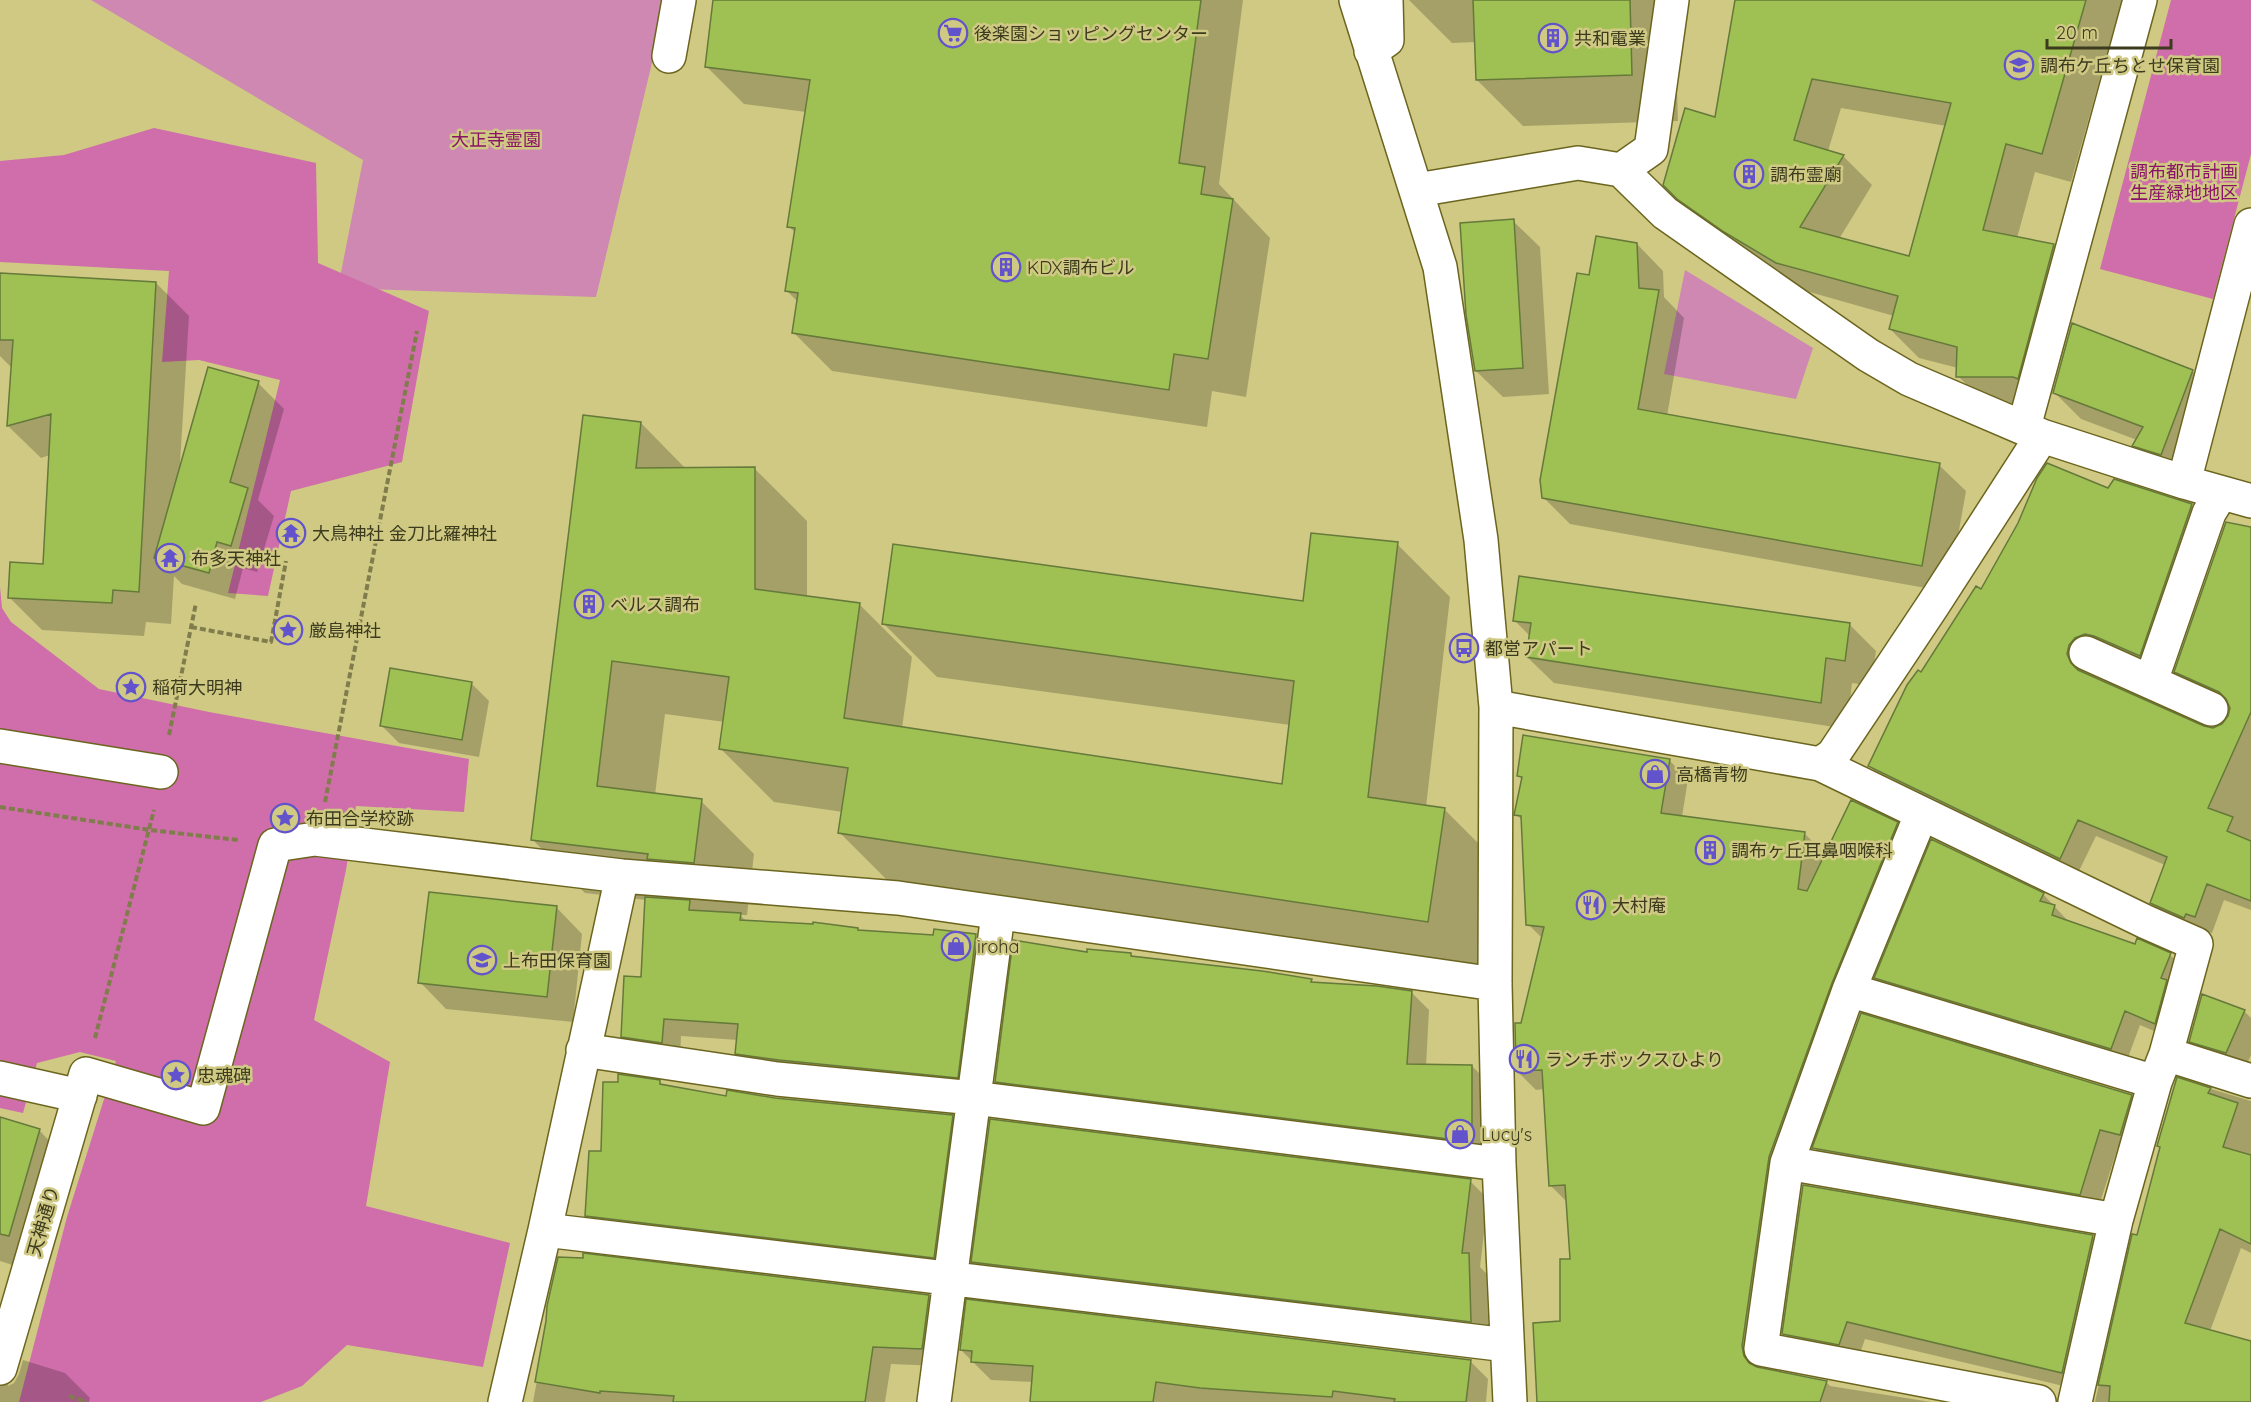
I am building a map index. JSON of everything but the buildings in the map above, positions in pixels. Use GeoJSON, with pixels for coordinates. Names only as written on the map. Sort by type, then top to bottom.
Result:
{"type":"FeatureCollection","features":[{"type":"Feature","properties":{"kind":"street"},"geometry":{"type":"LineString","coordinates":[[669,56],[679,0]]}},
{"type":"Feature","properties":{"kind":"street"},"geometry":{"type":"LineString","coordinates":[[1356,0],[1440,267],[1481,540],[1496,707],[1495,984],[1499,1164],[1510,1402]]}},
{"type":"Feature","properties":{"kind":"street"},"geometry":{"type":"LineString","coordinates":[[1371,51],[1387,40],[1386,0]]}},
{"type":"Feature","properties":{"kind":"street"},"geometry":{"type":"LineString","coordinates":[[1621,170],[1651,149],[1672,0]]}},
{"type":"Feature","properties":{"kind":"street"},"geometry":{"type":"LineString","coordinates":[[1820,764],[1833,755],[1934,605],[2033,432],[2140,0]]}},
{"type":"Feature","properties":{"kind":"street"},"geometry":{"type":"LineString","coordinates":[[1417,190],[1578,164],[1621,170],[1665,213],[1868,355],[1909,379],[2033,432],[2184,483],[2236,497]]}},
{"type":"Feature","properties":{"kind":"street"},"geometry":{"type":"LineString","coordinates":[[2184,483],[2251,225]]}},
{"type":"Feature","properties":{"kind":"street"},"geometry":{"type":"LineString","coordinates":[[2151,681],[2209,513],[2236,497]]}},
{"type":"Feature","properties":{"kind":"street"},"geometry":{"type":"LineString","coordinates":[[2086,653],[2211,709]]}},
{"type":"Feature","properties":{"kind":"street"},"geometry":{"type":"LineString","coordinates":[[1496,707],[1820,764],[2196,944],[2116,1220],[2075,1402]]}},
{"type":"Feature","properties":{"kind":"street"},"geometry":{"type":"LineString","coordinates":[[0,746],[162,772]]}},
{"type":"Feature","properties":{"kind":"street"},"geometry":{"type":"LineString","coordinates":[[1921,814],[1849,990],[1787,1163],[1761,1349],[2039,1402]]}},
{"type":"Feature","properties":{"kind":"street"},"geometry":{"type":"LineString","coordinates":[[0,1078],[83,1085],[203,1108],[275,845],[315,839],[622,876],[898,898],[1495,984]]}},
{"type":"Feature","properties":{"kind":"street"},"geometry":{"type":"LineString","coordinates":[[505,1402],[622,876]]}},
{"type":"Feature","properties":{"kind":"street"},"geometry":{"type":"LineString","coordinates":[[934,1402],[998,914]]}},
{"type":"Feature","properties":{"kind":"street"},"geometry":{"type":"LineString","coordinates":[[1849,990],[2160,1068],[2251,1081]]}},
{"type":"Feature","properties":{"kind":"street"},"geometry":{"type":"LineString","coordinates":[[583,1050],[777,1078],[974,1098],[1499,1164]]}},
{"type":"Feature","properties":{"kind":"street","name":"天神通り"},"geometry":{"type":"LineString","coordinates":[[0,1368],[83,1085]]}},
{"type":"Feature","properties":{"kind":"street"},"geometry":{"type":"LineString","coordinates":[[1787,1163],[2116,1220]]}},
{"type":"Feature","properties":{"kind":"street"},"geometry":{"type":"LineString","coordinates":[[545,1230],[1507,1345]]}},
{"type":"Feature","properties":{"kind":"path"},"geometry":{"type":"LineString","coordinates":[[315,839],[327,796],[417,331]]}},
{"type":"Feature","properties":{"kind":"path"},"geometry":{"type":"LineString","coordinates":[[191,627],[272,642],[285,561]]}},
{"type":"Feature","properties":{"kind":"path"},"geometry":{"type":"LineString","coordinates":[[83,1085],[150,830],[196,603]]}},
{"type":"Feature","properties":{"kind":"path"},"geometry":{"type":"LineString","coordinates":[[0,807],[150,830],[275,845]]}},
{"type":"Feature","properties":{"kind":"path"},"geometry":{"type":"LineString","coordinates":[[69,1396],[87,1402]]}},
{"type":"Feature","properties":{"kind":"green space","name":"大正寺霊園"},"geometry":{"type":"Polygon","coordinates":[[[91,0],[667,0],[596,297],[338,288],[363,160],[91,0]]]}},
{"type":"Feature","properties":{"kind":"green space","name":"調布都市計画 生産緑地地区"},"geometry":{"type":"Polygon","coordinates":[[[2171,0],[2251,0],[2251,154],[2213,299],[2100,269],[2171,0]]]}},
{"type":"Feature","properties":{"kind":"green space"},"geometry":{"type":"Polygon","coordinates":[[[154,128],[316,163],[318,263],[429,311],[402,462],[291,491],[268,596],[228,593],[280,380],[199,360],[162,362],[169,271],[0,262],[0,161],[64,155],[154,128]]]}},
{"type":"Feature","properties":{"kind":"green space"},"geometry":{"type":"Polygon","coordinates":[[[1685,270],[1813,348],[1796,399],[1664,374],[1685,270]]]}},
{"type":"Feature","properties":{"kind":"green space"},"geometry":{"type":"Polygon","coordinates":[[[0,587],[2,608],[11,622],[99,689],[209,712],[469,759],[464,812],[356,806],[346,870],[314,1020],[390,1062],[366,1206],[510,1243],[483,1367],[347,1345],[302,1386],[261,1402],[19,1402],[67,1217],[116,1061],[80,1052],[37,1063],[23,1113],[0,1108],[0,587]]]}},
{"type":"Feature","properties":{"kind":"place","name":"後楽園ショッピングセンター"},"geometry":{"type":"Point","coordinates":[953,33]}},
{"type":"Feature","properties":{"kind":"place","name":"共和電業"},"geometry":{"type":"Point","coordinates":[1553,38]}},
{"type":"Feature","properties":{"kind":"place","name":"調布ケ丘ちとせ保育園"},"geometry":{"type":"Point","coordinates":[2019,65]}},
{"type":"Feature","properties":{"kind":"place","name":"調布霊廟"},"geometry":{"type":"Point","coordinates":[1749,174]}},
{"type":"Feature","properties":{"kind":"place","name":"KDX調布ビル"},"geometry":{"type":"Point","coordinates":[1006,267]}},
{"type":"Feature","properties":{"kind":"place","name":"大鳥神社 金刀比羅神社"},"geometry":{"type":"Point","coordinates":[291,533]}},
{"type":"Feature","properties":{"kind":"place","name":"布多天神社"},"geometry":{"type":"Point","coordinates":[170,558]}},
{"type":"Feature","properties":{"kind":"place","name":"ベルス調布"},"geometry":{"type":"Point","coordinates":[589,604]}},
{"type":"Feature","properties":{"kind":"place","name":"厳島神社"},"geometry":{"type":"Point","coordinates":[288,630]}},
{"type":"Feature","properties":{"kind":"place","name":"都営アパート"},"geometry":{"type":"Point","coordinates":[1464,648]}},
{"type":"Feature","properties":{"kind":"place","name":"稲荷大明神"},"geometry":{"type":"Point","coordinates":[131,687]}},
{"type":"Feature","properties":{"kind":"place","name":"高橋青物"},"geometry":{"type":"Point","coordinates":[1655,774]}},
{"type":"Feature","properties":{"kind":"place","name":"布田合学校跡"},"geometry":{"type":"Point","coordinates":[285,818]}},
{"type":"Feature","properties":{"kind":"place","name":"調布ヶ丘耳鼻咽喉科"},"geometry":{"type":"Point","coordinates":[1710,850]}},
{"type":"Feature","properties":{"kind":"place","name":"大村庵"},"geometry":{"type":"Point","coordinates":[1591,905]}},
{"type":"Feature","properties":{"kind":"place","name":"iroha"},"geometry":{"type":"Point","coordinates":[956,946]}},
{"type":"Feature","properties":{"kind":"place","name":"上布田保育園"},"geometry":{"type":"Point","coordinates":[482,960]}},
{"type":"Feature","properties":{"kind":"place","name":"ランチボックスひより"},"geometry":{"type":"Point","coordinates":[1524,1059]}},
{"type":"Feature","properties":{"kind":"place","name":"忠魂碑"},"geometry":{"type":"Point","coordinates":[176,1075]}},
{"type":"Feature","properties":{"kind":"place","name":"Lucy's"},"geometry":{"type":"Point","coordinates":[1460,1134]}}]}
